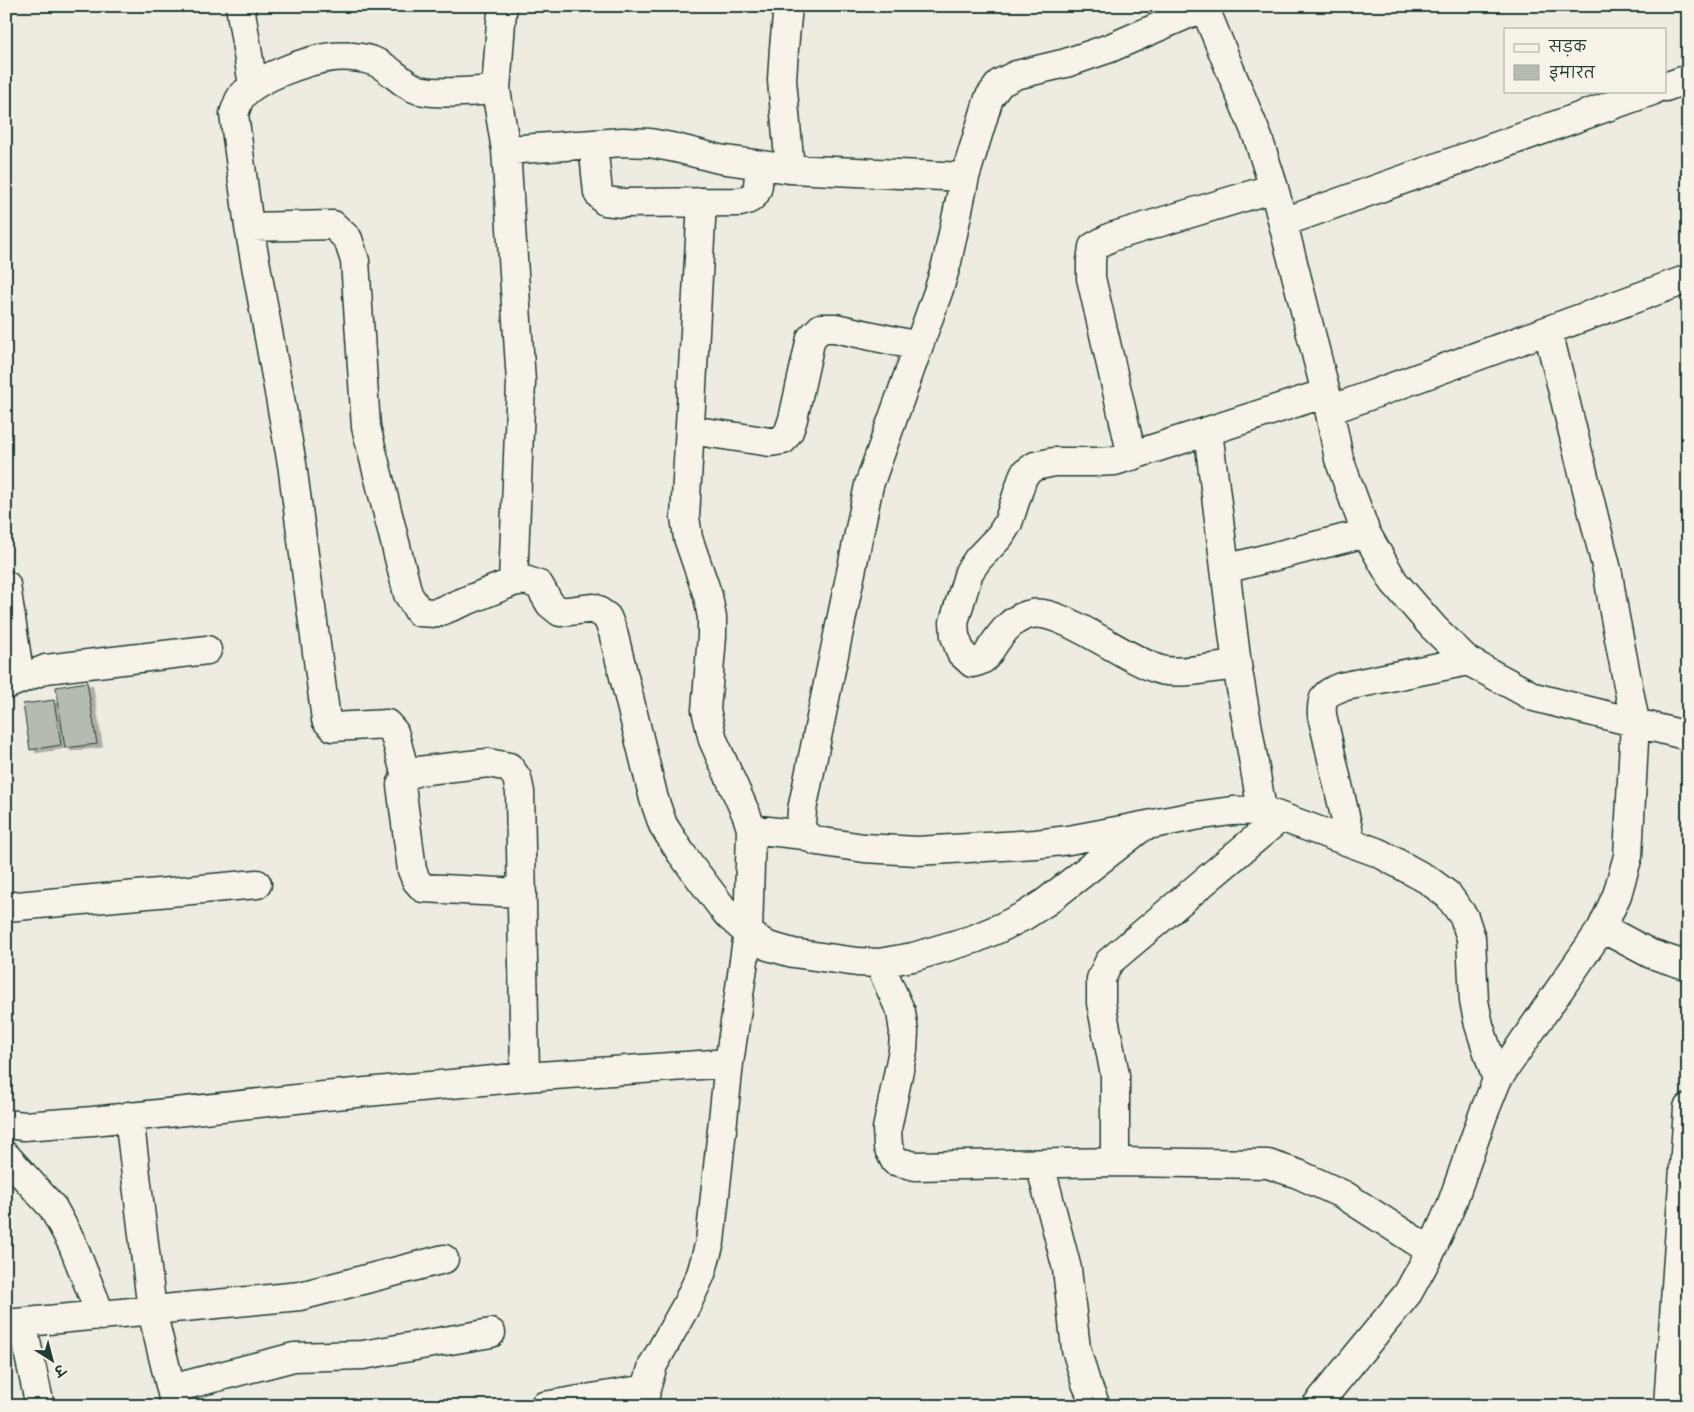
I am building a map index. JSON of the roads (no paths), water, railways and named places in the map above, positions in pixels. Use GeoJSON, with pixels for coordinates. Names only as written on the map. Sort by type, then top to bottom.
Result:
{"type":"FeatureCollection","features":[{"type":"Feature","properties":{"kind":"street"},"geometry":{"type":"LineString","coordinates":[[240,6],[253,85]]}},
{"type":"Feature","properties":{"kind":"street"},"geometry":{"type":"LineString","coordinates":[[503,6],[496,90],[506,150],[522,382],[513,582]]}},
{"type":"Feature","properties":{"kind":"street"},"geometry":{"type":"LineString","coordinates":[[788,6],[782,80],[790,169]]}},
{"type":"Feature","properties":{"kind":"street"},"geometry":{"type":"LineString","coordinates":[[804,835],[800,825],[802,810],[868,485],[947,262],[965,177],[989,98],[1000,83],[1016,75],[1110,48],[1204,6],[1258,138],[1274,188],[1328,402],[1339,459],[1366,533],[1394,582],[1433,627],[1468,661],[1534,697],[1688,736]]}},
{"type":"Feature","properties":{"kind":"street"},"geometry":{"type":"LineString","coordinates":[[406,776],[394,732],[387,724],[333,727],[326,720],[292,464],[249,227],[234,114],[240,97],[253,85],[284,71],[331,57],[355,57],[375,62],[418,90],[437,92],[496,90]]}},
{"type":"Feature","properties":{"kind":"street"},"geometry":{"type":"LineString","coordinates":[[1666,86],[1688,78]]}},
{"type":"Feature","properties":{"kind":"street"},"geometry":{"type":"LineString","coordinates":[[1284,222],[1649,92]]}},
{"type":"Feature","properties":{"kind":"street"},"geometry":{"type":"LineString","coordinates":[[506,150],[623,142],[650,143],[719,159],[790,169],[965,177]]}},
{"type":"Feature","properties":{"kind":"street"},"geometry":{"type":"LineString","coordinates":[[594,144],[598,193],[605,201],[622,203],[740,202],[749,200],[756,193],[759,181],[758,165]]}},
{"type":"Feature","properties":{"kind":"street"},"geometry":{"type":"LineString","coordinates":[[1132,456],[1091,278],[1093,247],[1111,236],[1274,188]]}},
{"type":"Feature","properties":{"kind":"street"},"geometry":{"type":"LineString","coordinates":[[544,1406],[645,1397],[653,1365],[688,1304],[701,1274],[710,1242],[729,1063],[748,933],[751,829],[713,740],[706,710],[712,618],[708,596],[688,538],[686,517],[702,202]]}},
{"type":"Feature","properties":{"kind":"street"},"geometry":{"type":"LineString","coordinates":[[249,227],[333,225],[348,239],[356,261],[366,427],[408,594],[419,612],[436,613],[513,582],[525,580],[539,585],[550,604],[560,612],[594,608],[607,617],[613,632],[654,799],[663,825],[681,853],[727,914],[748,933],[768,946],[793,953],[857,962],[879,963],[913,957],[974,939],[1024,916],[1067,886],[1145,825]]}},
{"type":"Feature","properties":{"kind":"street"},"geometry":{"type":"LineString","coordinates":[[1237,665],[1174,672],[1160,670],[1131,658],[1056,617],[1041,613],[1030,614],[1004,629],[984,659],[972,663],[961,653],[955,636],[954,622],[969,572],[978,559],[1000,536],[1008,523],[1024,474],[1035,466],[1054,462],[1115,460],[1208,431],[1394,386],[1688,279]]}},
{"type":"Feature","properties":{"kind":"street"},"geometry":{"type":"LineString","coordinates":[[690,430],[770,442],[783,440],[789,431],[793,419],[811,338],[821,328],[835,328],[918,346]]}},
{"type":"Feature","properties":{"kind":"street"},"geometry":{"type":"LineString","coordinates":[[1316,1406],[1408,1293],[1431,1252],[1451,1206],[1497,1080],[1602,928],[1617,895],[1628,856],[1635,722],[1608,574],[1548,331]]}},
{"type":"Feature","properties":{"kind":"street"},"geometry":{"type":"LineString","coordinates":[[1208,431],[1237,665],[1271,814]]}},
{"type":"Feature","properties":{"kind":"street"},"geometry":{"type":"LineString","coordinates":[[1225,568],[1366,533]]}},
{"type":"Feature","properties":{"kind":"street"},"geometry":{"type":"LineString","coordinates":[[6,585],[13,682],[46,669],[207,650]]}},
{"type":"Feature","properties":{"kind":"street"},"geometry":{"type":"LineString","coordinates":[[1351,842],[1322,715],[1321,701],[1328,692],[1341,687],[1468,661]]}},
{"type":"Feature","properties":{"kind":"street"},"geometry":{"type":"LineString","coordinates":[[522,893],[423,888],[416,880],[412,870],[401,785],[406,776],[418,771],[488,762],[509,767],[517,778],[520,792],[522,893],[525,1077]]}},
{"type":"Feature","properties":{"kind":"street"},"geometry":{"type":"LineString","coordinates":[[751,829],[804,835],[817,841],[864,848],[917,851],[1069,840],[1232,810],[1271,814],[1379,853],[1428,880],[1448,895],[1464,917],[1471,938],[1476,1009],[1497,1080]]}},
{"type":"Feature","properties":{"kind":"street"},"geometry":{"type":"LineString","coordinates":[[1115,1162],[1115,1075],[1101,1003],[1101,979],[1109,962],[1271,814]]}},
{"type":"Feature","properties":{"kind":"street"},"geometry":{"type":"LineString","coordinates":[[6,907],[257,884]]}},
{"type":"Feature","properties":{"kind":"street"},"geometry":{"type":"LineString","coordinates":[[1602,928],[1651,954],[1688,966]]}},
{"type":"Feature","properties":{"kind":"street"},"geometry":{"type":"LineString","coordinates":[[879,963],[901,1012],[904,1032],[903,1050],[887,1129],[888,1147],[895,1160],[915,1166],[1115,1162],[1268,1164],[1282,1167],[1358,1203],[1431,1252]]}},
{"type":"Feature","properties":{"kind":"street"},"geometry":{"type":"LineString","coordinates":[[6,1124],[24,1126],[525,1077],[729,1063]]}},
{"type":"Feature","properties":{"kind":"street"},"geometry":{"type":"LineString","coordinates":[[1668,1406],[1688,1108]]}},
{"type":"Feature","properties":{"kind":"street"},"geometry":{"type":"LineString","coordinates":[[129,1116],[152,1311],[173,1397],[294,1357],[363,1355],[491,1333]]}},
{"type":"Feature","properties":{"kind":"street"},"geometry":{"type":"LineString","coordinates":[[6,1156],[53,1208],[72,1243],[101,1316]]}},
{"type":"Feature","properties":{"kind":"street"},"geometry":{"type":"LineString","coordinates":[[1040,1164],[1062,1243],[1067,1269],[1076,1349],[1086,1383],[1096,1406]]}},
{"type":"Feature","properties":{"kind":"street"},"geometry":{"type":"LineString","coordinates":[[40,1406],[14,1323],[300,1296],[444,1259]]}}]}
